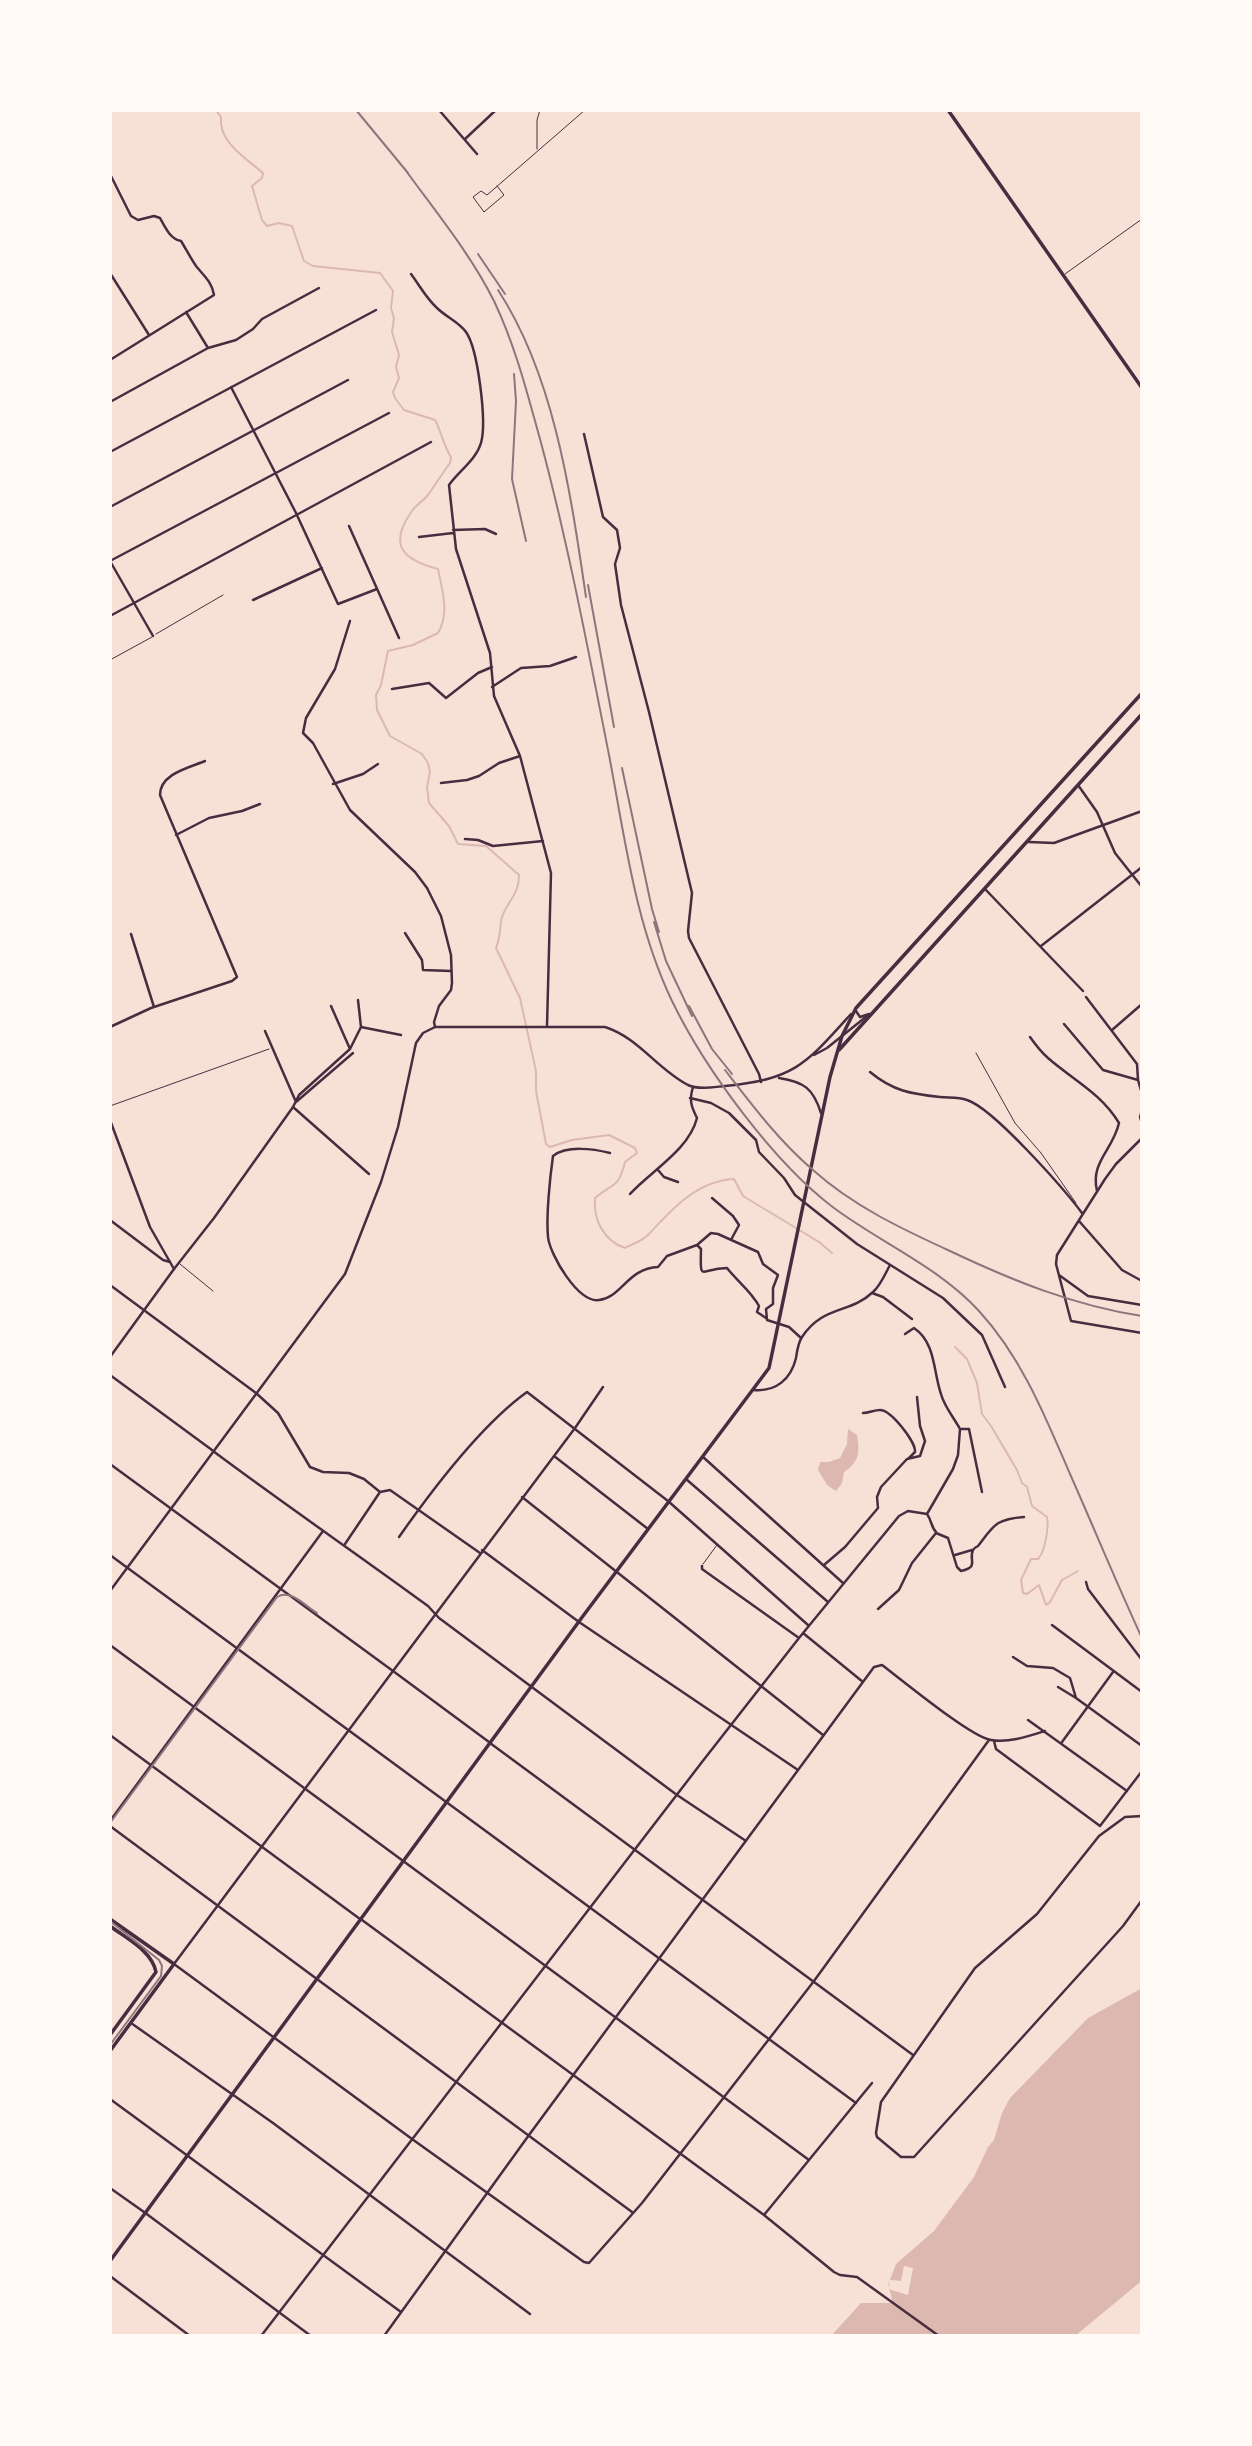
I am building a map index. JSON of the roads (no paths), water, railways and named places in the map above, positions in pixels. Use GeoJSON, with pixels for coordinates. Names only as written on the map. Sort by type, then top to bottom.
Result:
{"type":"FeatureCollection","features":[{"type":"Feature","properties":{"kind":"main road"},"geometry":{"type":"LineString","coordinates":[[948,110],[1142,388]]}},
{"type":"Feature","properties":{"kind":"main road"},"geometry":{"type":"LineString","coordinates":[[110,2261],[668,1501],[769,1368],[774,1357],[836,1054],[856,1009],[1142,692]]}},
{"type":"Feature","properties":{"kind":"main road"},"geometry":{"type":"LineString","coordinates":[[836,1054],[1142,713]]}},
{"type":"Feature","properties":{"kind":"main road"},"geometry":{"type":"LineString","coordinates":[[110,1919],[174,1964]]}},
{"type":"Feature","properties":{"kind":"main road"},"geometry":{"type":"LineString","coordinates":[[110,1927],[145,1952],[155,1964],[156,1972]]}},
{"type":"Feature","properties":{"kind":"main road"},"geometry":{"type":"LineString","coordinates":[[110,2035],[156,1972],[174,1964]]}},
{"type":"Feature","properties":{"kind":"main road"},"geometry":{"type":"LineString","coordinates":[[110,2050],[174,1964]]}},
{"type":"Feature","properties":{"kind":"street"},"geometry":{"type":"LineString","coordinates":[[439,110],[477,154]]}},
{"type":"Feature","properties":{"kind":"street"},"geometry":{"type":"LineString","coordinates":[[465,139],[496,110]]}},
{"type":"Feature","properties":{"kind":"street"},"geometry":{"type":"LineString","coordinates":[[110,174],[133,219],[154,216],[160,218],[165,228],[176,240],[181,241],[195,265],[203,272],[213,288],[214,295],[110,360]]}},
{"type":"Feature","properties":{"kind":"street"},"geometry":{"type":"LineString","coordinates":[[110,273],[149,335]]}},
{"type":"Feature","properties":{"kind":"street"},"geometry":{"type":"LineString","coordinates":[[411,274],[428,299],[465,331],[470,341],[481,393],[481,443],[467,466],[449,485],[453,532],[458,557],[490,653],[492,687],[520,756],[551,873],[547,1026]]}},
{"type":"Feature","properties":{"kind":"street"},"geometry":{"type":"LineString","coordinates":[[110,402],[208,348],[236,340],[253,329],[262,319],[319,288]]}},
{"type":"Feature","properties":{"kind":"street"},"geometry":{"type":"LineString","coordinates":[[110,452],[376,310]]}},
{"type":"Feature","properties":{"kind":"street"},"geometry":{"type":"LineString","coordinates":[[186,311],[208,348]]}},
{"type":"Feature","properties":{"kind":"street"},"geometry":{"type":"LineString","coordinates":[[110,508],[348,380]]}},
{"type":"Feature","properties":{"kind":"street"},"geometry":{"type":"LineString","coordinates":[[231,387],[296,513],[338,604],[377,589]]}},
{"type":"Feature","properties":{"kind":"street"},"geometry":{"type":"LineString","coordinates":[[153,636],[110,561],[388,413]]}},
{"type":"Feature","properties":{"kind":"street"},"geometry":{"type":"LineString","coordinates":[[584,434],[603,517],[617,530],[620,548],[615,564],[621,605],[692,893],[689,938],[761,1082]]}},
{"type":"Feature","properties":{"kind":"street"},"geometry":{"type":"LineString","coordinates":[[110,616],[431,442]]}},
{"type":"Feature","properties":{"kind":"street"},"geometry":{"type":"LineString","coordinates":[[349,526],[399,638]]}},
{"type":"Feature","properties":{"kind":"street"},"geometry":{"type":"LineString","coordinates":[[419,537],[485,529],[496,534]]}},
{"type":"Feature","properties":{"kind":"street"},"geometry":{"type":"LineString","coordinates":[[253,600],[322,568]]}},
{"type":"Feature","properties":{"kind":"street"},"geometry":{"type":"LineString","coordinates":[[350,621],[335,669],[302,729],[306,738],[313,743],[333,784],[350,810],[408,864],[427,888],[447,932],[451,990],[439,1006],[435,1027]]}},
{"type":"Feature","properties":{"kind":"street"},"geometry":{"type":"LineString","coordinates":[[492,687],[521,668],[551,666],[576,657]]}},
{"type":"Feature","properties":{"kind":"street"},"geometry":{"type":"LineString","coordinates":[[392,689],[429,683],[446,698],[478,673],[492,667]]}},
{"type":"Feature","properties":{"kind":"street"},"geometry":{"type":"LineString","coordinates":[[440,783],[467,780],[499,763],[520,756]]}},
{"type":"Feature","properties":{"kind":"street"},"geometry":{"type":"LineString","coordinates":[[110,1027],[154,1007],[237,977],[160,795],[164,779],[205,761]]}},
{"type":"Feature","properties":{"kind":"street"},"geometry":{"type":"LineString","coordinates":[[333,784],[363,774],[378,764]]}},
{"type":"Feature","properties":{"kind":"street"},"geometry":{"type":"LineString","coordinates":[[1078,785],[1097,812],[1115,853],[1142,887]]}},
{"type":"Feature","properties":{"kind":"street"},"geometry":{"type":"LineString","coordinates":[[176,835],[209,818],[260,804]]}},
{"type":"Feature","properties":{"kind":"street"},"geometry":{"type":"LineString","coordinates":[[1027,842],[1054,843],[1142,811]]}},
{"type":"Feature","properties":{"kind":"street"},"geometry":{"type":"LineString","coordinates":[[465,839],[478,839],[493,846],[544,841]]}},
{"type":"Feature","properties":{"kind":"street"},"geometry":{"type":"LineString","coordinates":[[1041,946],[1142,867]]}},
{"type":"Feature","properties":{"kind":"street"},"geometry":{"type":"LineString","coordinates":[[985,889],[1083,991]]}},
{"type":"Feature","properties":{"kind":"street"},"geometry":{"type":"LineString","coordinates":[[405,933],[422,960],[423,970],[451,971]]}},
{"type":"Feature","properties":{"kind":"street"},"geometry":{"type":"LineString","coordinates":[[131,934],[154,1007]]}},
{"type":"Feature","properties":{"kind":"street"},"geometry":{"type":"LineString","coordinates":[[1086,996],[1137,1064],[1142,1094]]}},
{"type":"Feature","properties":{"kind":"street"},"geometry":{"type":"LineString","coordinates":[[110,1357],[296,1102],[352,1051],[361,1027],[359,1000]]}},
{"type":"Feature","properties":{"kind":"street"},"geometry":{"type":"LineString","coordinates":[[1112,1030],[1142,1004]]}},
{"type":"Feature","properties":{"kind":"street"},"geometry":{"type":"LineString","coordinates":[[331,1006],[352,1051]]}},
{"type":"Feature","properties":{"kind":"street"},"geometry":{"type":"LineString","coordinates":[[811,1057],[856,1009],[860,1017],[869,1014]]}},
{"type":"Feature","properties":{"kind":"street"},"geometry":{"type":"LineString","coordinates":[[110,1591],[345,1273],[382,1182],[398,1127],[416,1043],[423,1032],[435,1027],[605,1027],[620,1032],[681,1081],[692,1087],[705,1088],[761,1082],[789,1072],[827,1048],[874,1010]]}},
{"type":"Feature","properties":{"kind":"street"},"geometry":{"type":"LineString","coordinates":[[1064,1024],[1103,1070],[1138,1080]]}},
{"type":"Feature","properties":{"kind":"street"},"geometry":{"type":"LineString","coordinates":[[361,1027],[401,1035]]}},
{"type":"Feature","properties":{"kind":"street"},"geometry":{"type":"LineString","coordinates":[[265,1031],[296,1102]]}},
{"type":"Feature","properties":{"kind":"street"},"geometry":{"type":"LineString","coordinates":[[1030,1037],[1048,1058],[1082,1082],[1114,1114],[1119,1123],[1116,1134],[1094,1174],[1097,1191]]}},
{"type":"Feature","properties":{"kind":"street"},"geometry":{"type":"LineString","coordinates":[[870,1072],[897,1090],[961,1099],[978,1105],[1007,1131],[1082,1213]]}},
{"type":"Feature","properties":{"kind":"street"},"geometry":{"type":"LineString","coordinates":[[776,1077],[797,1081],[807,1087],[817,1101],[822,1115]]}},
{"type":"Feature","properties":{"kind":"street"},"geometry":{"type":"LineString","coordinates":[[630,1194],[684,1141],[694,1127],[697,1118],[690,1105],[692,1087]]}},
{"type":"Feature","properties":{"kind":"street"},"geometry":{"type":"LineString","coordinates":[[690,1098],[711,1103],[729,1113],[756,1140],[759,1152],[795,1195],[857,1244],[943,1298],[982,1335],[1005,1387]]}},
{"type":"Feature","properties":{"kind":"street"},"geometry":{"type":"LineString","coordinates":[[293,1107],[369,1174]]}},
{"type":"Feature","properties":{"kind":"street"},"geometry":{"type":"LineString","coordinates":[[1142,1110],[1142,1124]]}},
{"type":"Feature","properties":{"kind":"street"},"geometry":{"type":"LineString","coordinates":[[110,1120],[150,1227],[174,1269]]}},
{"type":"Feature","properties":{"kind":"street"},"geometry":{"type":"LineString","coordinates":[[1142,1138],[1116,1164],[1097,1191],[1062,1245],[1056,1264],[1069,1319],[1075,1324],[1142,1333]]}},
{"type":"Feature","properties":{"kind":"street"},"geometry":{"type":"LineString","coordinates":[[610,1153],[598,1150],[561,1150],[553,1156],[548,1239],[563,1270],[577,1290],[588,1298],[599,1300],[611,1295],[641,1269],[659,1267],[667,1256],[697,1245],[712,1233],[732,1238],[758,1252],[763,1265],[778,1275],[773,1288],[772,1304],[766,1309],[767,1320]]}},
{"type":"Feature","properties":{"kind":"street"},"geometry":{"type":"LineString","coordinates":[[657,1169],[664,1177],[678,1182]]}},
{"type":"Feature","properties":{"kind":"street"},"geometry":{"type":"LineString","coordinates":[[712,1198],[739,1224],[732,1238]]}},
{"type":"Feature","properties":{"kind":"street"},"geometry":{"type":"LineString","coordinates":[[110,1220],[163,1260],[170,1262]]}},
{"type":"Feature","properties":{"kind":"street"},"geometry":{"type":"LineString","coordinates":[[1079,1222],[1122,1270],[1142,1281]]}},
{"type":"Feature","properties":{"kind":"street"},"geometry":{"type":"LineString","coordinates":[[697,1245],[701,1249],[701,1271],[705,1273],[727,1268],[740,1285],[753,1295],[759,1306],[757,1312],[767,1320],[789,1327],[801,1338]]}},
{"type":"Feature","properties":{"kind":"street"},"geometry":{"type":"LineString","coordinates":[[754,1390],[765,1391],[787,1379],[793,1369],[801,1338],[818,1319],[837,1309],[851,1307],[872,1293],[890,1265]]}},
{"type":"Feature","properties":{"kind":"street"},"geometry":{"type":"LineString","coordinates":[[1059,1275],[1088,1296],[1142,1305]]}},
{"type":"Feature","properties":{"kind":"street"},"geometry":{"type":"LineString","coordinates":[[110,1285],[256,1393],[278,1413],[310,1467],[323,1472],[349,1473],[363,1479],[380,1492]]}},
{"type":"Feature","properties":{"kind":"street"},"geometry":{"type":"LineString","coordinates":[[872,1293],[883,1297],[912,1319]]}},
{"type":"Feature","properties":{"kind":"street"},"geometry":{"type":"LineString","coordinates":[[905,1334],[914,1328],[924,1335],[936,1366],[940,1391],[960,1429],[958,1455],[953,1469],[927,1514]]}},
{"type":"Feature","properties":{"kind":"street"},"geometry":{"type":"LineString","coordinates":[[110,1375],[428,1606],[435,1614],[677,1795],[746,1841]]}},
{"type":"Feature","properties":{"kind":"street"},"geometry":{"type":"LineString","coordinates":[[603,1387],[174,1964],[486,2193],[584,2262],[592,2262],[814,1981],[992,1740]]}},
{"type":"Feature","properties":{"kind":"street"},"geometry":{"type":"LineString","coordinates":[[399,1537],[418,1509],[493,1420],[527,1391],[668,1501],[809,1625]]}},
{"type":"Feature","properties":{"kind":"street"},"geometry":{"type":"LineString","coordinates":[[907,1459],[920,1456],[925,1441],[920,1426],[917,1397]]}},
{"type":"Feature","properties":{"kind":"street"},"geometry":{"type":"LineString","coordinates":[[824,1565],[845,1546],[878,1508],[877,1497],[881,1487],[915,1452],[909,1435],[886,1412],[880,1410],[863,1413]]}},
{"type":"Feature","properties":{"kind":"street"},"geometry":{"type":"LineString","coordinates":[[960,1429],[969,1429],[982,1492]]}},
{"type":"Feature","properties":{"kind":"street"},"geometry":{"type":"LineString","coordinates":[[554,1456],[648,1529]]}},
{"type":"Feature","properties":{"kind":"street"},"geometry":{"type":"LineString","coordinates":[[703,1457],[843,1583]]}},
{"type":"Feature","properties":{"kind":"street"},"geometry":{"type":"LineString","coordinates":[[110,1464],[914,2055]]}},
{"type":"Feature","properties":{"kind":"street"},"geometry":{"type":"LineString","coordinates":[[686,1479],[828,1602]]}},
{"type":"Feature","properties":{"kind":"street"},"geometry":{"type":"LineString","coordinates":[[344,1545],[380,1492],[390,1490],[798,1770]]}},
{"type":"Feature","properties":{"kind":"street"},"geometry":{"type":"LineString","coordinates":[[522,1497],[823,1735]]}},
{"type":"Feature","properties":{"kind":"street"},"geometry":{"type":"LineString","coordinates":[[261,2336],[809,1625],[899,1516],[908,1511],[927,1514],[936,1533],[948,1538],[961,1572],[971,1568],[974,1562],[973,1550]]}},
{"type":"Feature","properties":{"kind":"street"},"geometry":{"type":"LineString","coordinates":[[954,1555],[973,1550],[990,1528],[999,1522],[1008,1518],[1024,1517]]}},
{"type":"Feature","properties":{"kind":"street"},"geometry":{"type":"LineString","coordinates":[[110,1821],[323,1531]]}},
{"type":"Feature","properties":{"kind":"street"},"geometry":{"type":"LineString","coordinates":[[878,1609],[899,1590],[912,1563],[936,1533]]}},
{"type":"Feature","properties":{"kind":"street"},"geometry":{"type":"LineString","coordinates":[[110,1555],[856,2103]]}},
{"type":"Feature","properties":{"kind":"street"},"geometry":{"type":"LineString","coordinates":[[702,1566],[702,1569],[799,1638]]}},
{"type":"Feature","properties":{"kind":"street"},"geometry":{"type":"LineString","coordinates":[[1086,1582],[1088,1589],[1142,1660]]}},
{"type":"Feature","properties":{"kind":"street"},"geometry":{"type":"LineString","coordinates":[[1052,1625],[1142,1692]]}},
{"type":"Feature","properties":{"kind":"street"},"geometry":{"type":"LineString","coordinates":[[803,1633],[863,1682]]}},
{"type":"Feature","properties":{"kind":"street"},"geometry":{"type":"LineString","coordinates":[[110,1645],[809,2160]]}},
{"type":"Feature","properties":{"kind":"street"},"geometry":{"type":"LineString","coordinates":[[1013,1657],[1027,1666],[1053,1668],[1070,1678],[1076,1698]]}},
{"type":"Feature","properties":{"kind":"street"},"geometry":{"type":"LineString","coordinates":[[384,2336],[529,2134],[874,1667],[882,1665],[962,1725],[992,1740],[1023,1738],[1045,1731]]}},
{"type":"Feature","properties":{"kind":"street"},"geometry":{"type":"LineString","coordinates":[[1062,1742],[1113,1672]]}},
{"type":"Feature","properties":{"kind":"street"},"geometry":{"type":"LineString","coordinates":[[1058,1687],[1142,1746]]}},
{"type":"Feature","properties":{"kind":"street"},"geometry":{"type":"LineString","coordinates":[[1028,1720],[1127,1791]]}},
{"type":"Feature","properties":{"kind":"street"},"geometry":{"type":"LineString","coordinates":[[110,1735],[764,2215],[840,2275],[857,2277],[939,2336]]}},
{"type":"Feature","properties":{"kind":"street"},"geometry":{"type":"LineString","coordinates":[[992,1740],[996,1749],[1100,1826],[1142,1771]]}},
{"type":"Feature","properties":{"kind":"street"},"geometry":{"type":"LineString","coordinates":[[1142,1816],[1125,1817],[1118,1821],[1087,1848],[1037,1914],[975,1968],[881,2102],[876,2135],[901,2157],[913,2158],[1123,1926],[1142,1900]]}},
{"type":"Feature","properties":{"kind":"street"},"geometry":{"type":"LineString","coordinates":[[110,1826],[632,2212]]}},
{"type":"Feature","properties":{"kind":"street"},"geometry":{"type":"LineString","coordinates":[[131,2023],[232,2094],[530,2314]]}},
{"type":"Feature","properties":{"kind":"street"},"geometry":{"type":"LineString","coordinates":[[764,2215],[872,2083]]}},
{"type":"Feature","properties":{"kind":"street"},"geometry":{"type":"LineString","coordinates":[[110,2099],[401,2313]]}},
{"type":"Feature","properties":{"kind":"street"},"geometry":{"type":"LineString","coordinates":[[110,2188],[312,2336]]}},
{"type":"Feature","properties":{"kind":"street"},"geometry":{"type":"LineString","coordinates":[[110,2276],[190,2336]]}},
{"type":"Feature","properties":{"kind":"lane"},"geometry":{"type":"LineString","coordinates":[[538,152],[537,120],[540,110]]}},
{"type":"Feature","properties":{"kind":"lane"},"geometry":{"type":"LineString","coordinates":[[497,186],[504,195],[484,212],[473,197],[481,191],[486,195],[585,110]]}},
{"type":"Feature","properties":{"kind":"lane"},"geometry":{"type":"LineString","coordinates":[[1063,275],[1142,219]]}},
{"type":"Feature","properties":{"kind":"lane"},"geometry":{"type":"LineString","coordinates":[[110,660],[223,595]]}},
{"type":"Feature","properties":{"kind":"lane"},"geometry":{"type":"LineString","coordinates":[[110,1106],[272,1048]]}},
{"type":"Feature","properties":{"kind":"lane"},"geometry":{"type":"LineString","coordinates":[[976,1053],[1015,1123],[1041,1153],[1082,1213]]}},
{"type":"Feature","properties":{"kind":"lane"},"geometry":{"type":"LineString","coordinates":[[179,1263],[213,1291]]}},
{"type":"Feature","properties":{"kind":"lane"},"geometry":{"type":"LineString","coordinates":[[702,1566],[717,1544]]}},
{"type":"Feature","properties":{"kind":"waterway"},"geometry":{"type":"LineString","coordinates":[[216,110],[229,142],[263,173],[262,178],[252,186],[262,220],[267,226],[279,223],[292,226],[304,261],[313,266],[380,273],[393,291],[392,332],[399,355],[396,367],[399,378],[393,392],[395,398],[404,410],[435,420],[451,457],[450,463],[428,495],[412,511],[405,523],[400,542],[408,556],[438,569],[444,601],[442,625],[438,633],[413,645],[388,651],[381,685],[376,695],[377,710],[390,736],[422,754],[428,763],[429,803],[449,826],[458,844],[486,846],[519,875],[517,889],[502,916],[496,948],[520,998],[536,1071],[536,1091],[546,1144],[550,1147],[572,1140],[609,1135],[635,1148],[637,1153],[625,1162],[617,1181],[595,1198],[601,1229],[611,1240],[625,1248],[647,1236],[697,1190],[734,1179],[743,1196],[819,1242],[832,1253]]}},
{"type":"Feature","properties":{"kind":"waterway"},"geometry":{"type":"LineString","coordinates":[[955,1347],[967,1359],[977,1383],[982,1414],[1017,1470],[1022,1483],[1027,1487],[1032,1506],[1047,1517],[1040,1556],[1038,1559],[1031,1559],[1021,1580],[1023,1593],[1027,1594],[1039,1585],[1046,1605],[1062,1580],[1078,1571]]}},
{"type":"Feature","properties":{"kind":"tram line"},"geometry":{"type":"LineString","coordinates":[[110,1823],[277,1597],[292,1596],[317,1613]]}},
{"type":"Feature","properties":{"kind":"tram line"},"geometry":{"type":"LineString","coordinates":[[110,1921],[159,1960],[162,1966],[161,1976],[110,2045]]}},
{"type":"Feature","properties":{"kind":"railway"},"geometry":{"type":"LineString","coordinates":[[356,110],[408,173]]}},
{"type":"Feature","properties":{"kind":"railway"},"geometry":{"type":"LineString","coordinates":[[404,168],[485,283],[520,369],[569,557],[640,911],[659,972],[672,1001],[722,1085],[788,1166],[834,1208],[946,1281],[963,1295],[994,1329],[1008,1348],[1042,1409],[1142,1638]]}},
{"type":"Feature","properties":{"kind":"railway"},"geometry":{"type":"LineString","coordinates":[[478,254],[505,294]]}},
{"type":"Feature","properties":{"kind":"railway"},"geometry":{"type":"LineString","coordinates":[[498,290],[518,324],[547,399],[567,478],[586,597]]}},
{"type":"Feature","properties":{"kind":"railway"},"geometry":{"type":"LineString","coordinates":[[514,374],[516,401],[512,479],[526,541]]}},
{"type":"Feature","properties":{"kind":"railway"},"geometry":{"type":"LineString","coordinates":[[588,585],[614,727]]}},
{"type":"Feature","properties":{"kind":"railway"},"geometry":{"type":"LineString","coordinates":[[622,768],[659,932]]}},
{"type":"Feature","properties":{"kind":"railway"},"geometry":{"type":"LineString","coordinates":[[654,922],[666,961],[692,1016]]}},
{"type":"Feature","properties":{"kind":"railway"},"geometry":{"type":"LineString","coordinates":[[689,1006],[712,1049],[732,1074]]}},
{"type":"Feature","properties":{"kind":"railway"},"geometry":{"type":"LineString","coordinates":[[725,1070],[789,1147],[828,1183],[861,1206],[914,1234],[1020,1282],[1092,1306],[1142,1316]]}}]}
